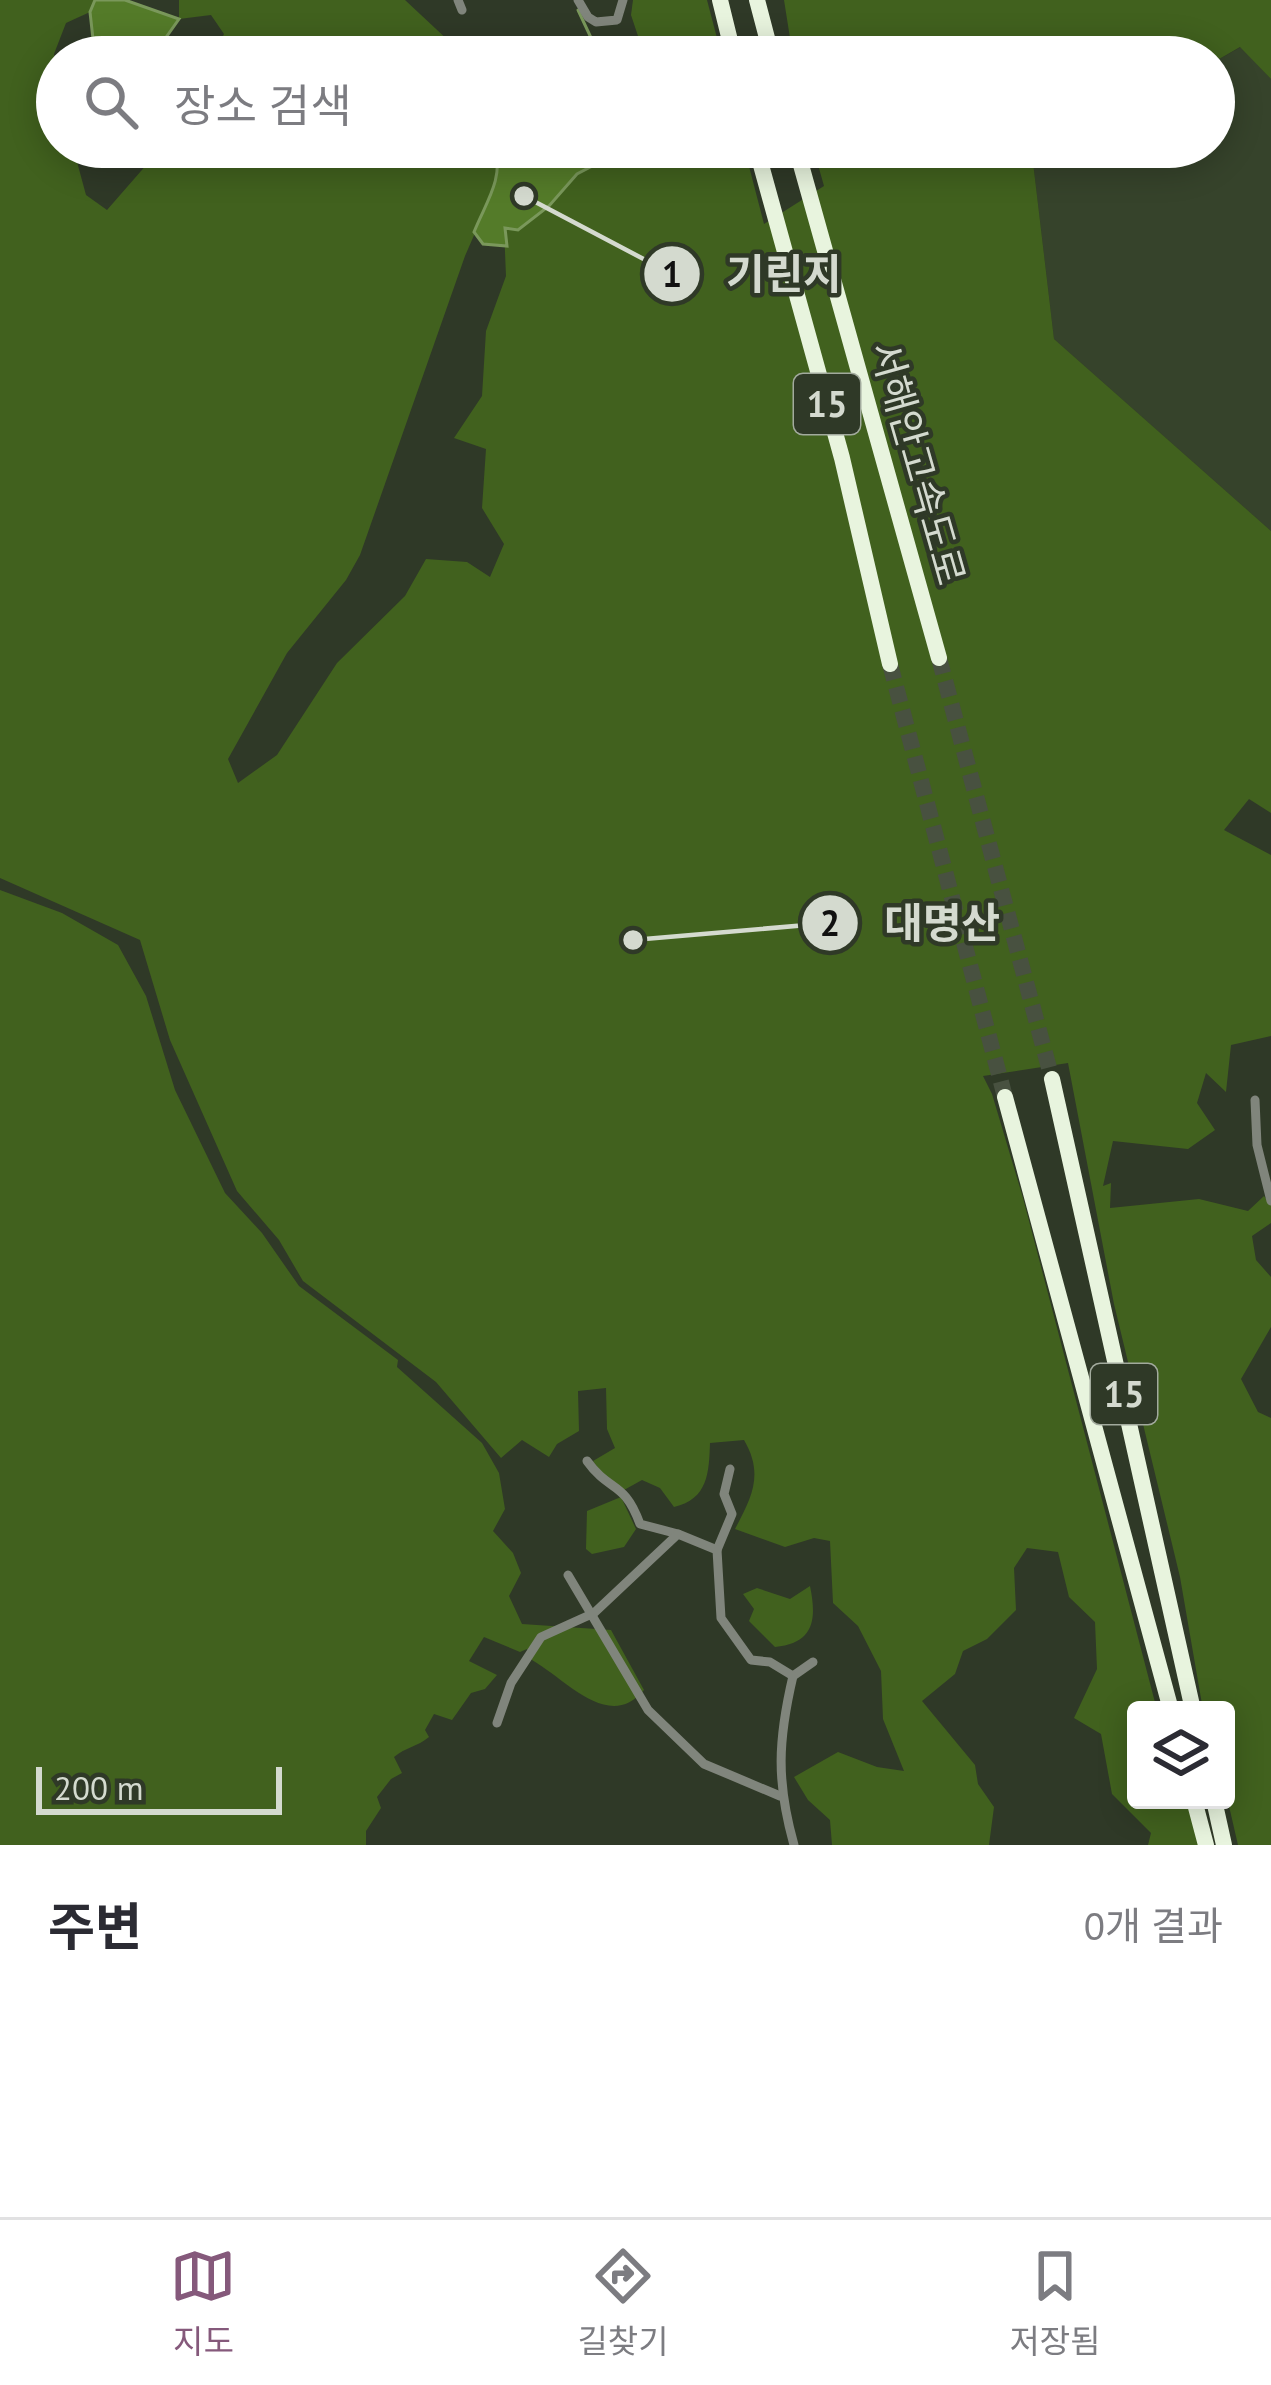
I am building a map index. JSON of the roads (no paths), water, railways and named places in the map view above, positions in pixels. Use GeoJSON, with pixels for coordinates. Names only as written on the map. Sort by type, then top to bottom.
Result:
{"type":"FeatureCollection","features":[{"type":"Feature","properties":{"kind":"highway"},"geometry":{"type":"LineString","coordinates":[[720,0],[729,36]]}},
{"type":"Feature","properties":{"kind":"highway"},"geometry":{"type":"LineString","coordinates":[[757,0],[766,36]]}},
{"type":"Feature","properties":{"kind":"highway","name":"서해안고속도로"},"geometry":{"type":"LineString","coordinates":[[762,168],[842,458],[890,664]]}},
{"type":"Feature","properties":{"kind":"highway","name":"서해안고속도로"},"geometry":{"type":"LineString","coordinates":[[802,168],[939,658]]}},
{"type":"Feature","properties":{"kind":"highway","name":"15"},"geometry":{"type":"LineString","coordinates":[[1052,1079],[1191,1701]]}},
{"type":"Feature","properties":{"kind":"highway","name":"15"},"geometry":{"type":"LineString","coordinates":[[1005,1097],[1169,1701]]}},
{"type":"Feature","properties":{"kind":"highway"},"geometry":{"type":"LineString","coordinates":[[1196,1809],[1206,1845]]}},
{"type":"Feature","properties":{"kind":"highway"},"geometry":{"type":"LineString","coordinates":[[1216,1809],[1225,1845]]}},
{"type":"Feature","properties":{"kind":"street"},"geometry":{"type":"LineString","coordinates":[[578,0],[587,17],[609,23],[617,20],[623,0]]}},
{"type":"Feature","properties":{"kind":"street"},"geometry":{"type":"LineString","coordinates":[[1255,1100],[1257,1145],[1271,1201]]}},
{"type":"Feature","properties":{"kind":"street"},"geometry":{"type":"LineString","coordinates":[[587,1461],[601,1480],[630,1497],[640,1523],[717,1550]]}},
{"type":"Feature","properties":{"kind":"street"},"geometry":{"type":"LineString","coordinates":[[730,1469],[724,1494],[732,1514],[717,1550],[721,1618],[751,1660],[770,1662],[793,1676]]}},
{"type":"Feature","properties":{"kind":"street"},"geometry":{"type":"LineString","coordinates":[[496,1723],[511,1683],[541,1636],[594,1613],[678,1534]]}},
{"type":"Feature","properties":{"kind":"street"},"geometry":{"type":"LineString","coordinates":[[568,1575],[648,1710],[704,1764],[780,1796]]}},
{"type":"Feature","properties":{"kind":"street"},"geometry":{"type":"LineString","coordinates":[[794,1845],[780,1796],[779,1735],[793,1676],[813,1662]]}},
{"type":"Feature","properties":{"kind":"waterway"},"geometry":{"type":"LineString","coordinates":[[578,10],[590,36]]}},
{"type":"Feature","properties":{"kind":"tunnel"},"geometry":{"type":"LineString","coordinates":[[939,658],[1052,1079]]}},
{"type":"Feature","properties":{"kind":"tunnel"},"geometry":{"type":"LineString","coordinates":[[890,664],[1005,1097]]}},
{"type":"Feature","properties":{"kind":"place","name":"기린지"},"geometry":{"type":"Point","coordinates":[524,196]}},
{"type":"Feature","properties":{"kind":"place","name":"대명산"},"geometry":{"type":"Point","coordinates":[633,940]}}]}
